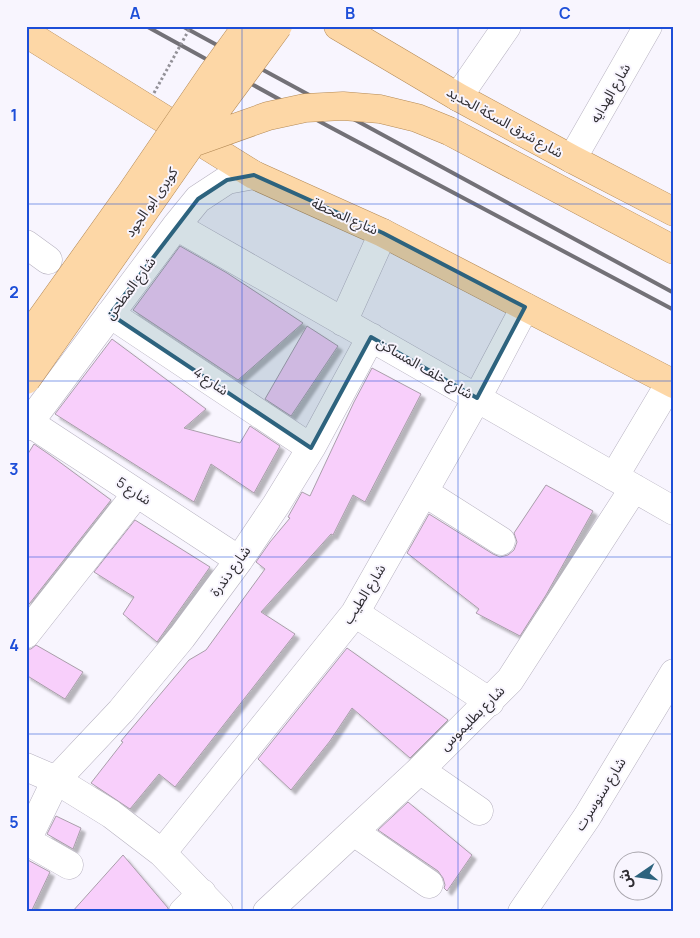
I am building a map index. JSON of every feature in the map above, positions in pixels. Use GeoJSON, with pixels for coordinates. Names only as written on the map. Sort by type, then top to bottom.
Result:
{"type":"FeatureCollection","features":[{"type":"Feature","properties":{"kind":"main road","name":"كوبرى ابو الجود"},"geometry":{"type":"LineString","coordinates":[[26,340],[131,193],[212,73],[247,26]]}},
{"type":"Feature","properties":{"kind":"main road","name":"كوبرى ابو الجود"},"geometry":{"type":"LineString","coordinates":[[26,380],[192,143],[278,26]]}},
{"type":"Feature","properties":{"kind":"main road","name":"شارع شرق السكة الحديد"},"geometry":{"type":"LineString","coordinates":[[338,26],[458,97],[674,212]]}},
{"type":"Feature","properties":{"kind":"main road","name":"شارع المحطة"},"geometry":{"type":"LineString","coordinates":[[26,33],[254,175],[383,233],[672,384]]}},
{"type":"Feature","properties":{"kind":"main road"},"geometry":{"type":"LineString","coordinates":[[192,143],[268,116],[305,108],[343,106],[380,109],[417,118],[449,131],[674,250]]}},
{"type":"Feature","properties":{"kind":"street"},"geometry":{"type":"LineString","coordinates":[[458,97],[508,26]]}},
{"type":"Feature","properties":{"kind":"street","name":"شارع الهدايه"},"geometry":{"type":"LineString","coordinates":[[572,159],[648,26]]}},
{"type":"Feature","properties":{"kind":"street","name":"شارع المطحن"},"geometry":{"type":"LineString","coordinates":[[28,425],[198,199],[227,180],[254,175]]}},
{"type":"Feature","properties":{"kind":"street","name":"شارع خلف المساكن"},"geometry":{"type":"LineString","coordinates":[[176,226],[674,511]]}},
{"type":"Feature","properties":{"kind":"street"},"geometry":{"type":"LineString","coordinates":[[343,322],[383,233]]}},
{"type":"Feature","properties":{"kind":"street"},"geometry":{"type":"LineString","coordinates":[[26,244],[48,260]]}},
{"type":"Feature","properties":{"kind":"street","name":"شارع الطيب"},"geometry":{"type":"LineString","coordinates":[[162,853],[355,613],[478,398],[525,307]]}},
{"type":"Feature","properties":{"kind":"street","name":"شارع 4"},"geometry":{"type":"LineString","coordinates":[[110,314],[311,448]]}},
{"type":"Feature","properties":{"kind":"street","name":"شارع دندرة"},"geometry":{"type":"LineString","coordinates":[[27,842],[56,780],[121,710],[164,659],[239,560],[311,448],[371,337]]}},
{"type":"Feature","properties":{"kind":"street","name":"شارع بطليموس"},"geometry":{"type":"LineString","coordinates":[[266,912],[420,770],[510,680],[624,482],[672,384]]}},
{"type":"Feature","properties":{"kind":"street","name":"شارع 5"},"geometry":{"type":"LineString","coordinates":[[28,425],[239,560]]}},
{"type":"Feature","properties":{"kind":"street"},"geometry":{"type":"LineString","coordinates":[[424,492],[501,541]]}},
{"type":"Feature","properties":{"kind":"street"},"geometry":{"type":"LineString","coordinates":[[26,634],[137,493]]}},
{"type":"Feature","properties":{"kind":"street"},"geometry":{"type":"LineString","coordinates":[[355,613],[490,702]]}},
{"type":"Feature","properties":{"kind":"street","name":"شارع سنوسرت"},"geometry":{"type":"LineString","coordinates":[[522,912],[586,817],[674,673]]}},
{"type":"Feature","properties":{"kind":"street"},"geometry":{"type":"LineString","coordinates":[[26,767],[56,780],[111,814],[162,853],[211,902],[183,912]]}},
{"type":"Feature","properties":{"kind":"street"},"geometry":{"type":"LineString","coordinates":[[420,770],[479,811]]}},
{"type":"Feature","properties":{"kind":"street"},"geometry":{"type":"LineString","coordinates":[[354,832],[429,884]]}},
{"type":"Feature","properties":{"kind":"street"},"geometry":{"type":"LineString","coordinates":[[27,842],[69,864]]}},
{"type":"Feature","properties":{"kind":"path"},"geometry":{"type":"LineString","coordinates":[[154,93],[191,26]]}},
{"type":"Feature","properties":{"kind":"highlighted area"},"geometry":{"type":"Polygon","coordinates":[[[254,175],[383,233],[525,307],[477,398],[371,337],[311,448],[110,314],[198,199],[227,180],[254,175]]]}},
{"type":"Feature","properties":{"kind":"building"},"geometry":{"type":"Polygon","coordinates":[[[180,246],[227,273],[303,323],[238,380],[133,310],[180,246]]]}},
{"type":"Feature","properties":{"kind":"building"},"geometry":{"type":"Polygon","coordinates":[[[307,326],[338,346],[291,416],[265,399],[307,326]]]}},
{"type":"Feature","properties":{"kind":"building"},"geometry":{"type":"Polygon","coordinates":[[[112,339],[206,409],[184,428],[240,443],[250,426],[280,446],[254,493],[211,464],[194,502],[55,414],[112,339]]]}},
{"type":"Feature","properties":{"kind":"building"},"geometry":{"type":"Polygon","coordinates":[[[372,368],[421,394],[365,502],[353,495],[333,535],[331,534],[261,612],[295,634],[175,787],[159,774],[130,809],[91,783],[123,742],[121,741],[189,660],[206,650],[265,569],[256,562],[290,518],[288,517],[302,492],[310,496],[372,368]]]}},
{"type":"Feature","properties":{"kind":"building"},"geometry":{"type":"Polygon","coordinates":[[[34,444],[111,500],[26,608],[26,457],[34,444]]]}},
{"type":"Feature","properties":{"kind":"building"},"geometry":{"type":"Polygon","coordinates":[[[546,485],[593,511],[546,595],[520,636],[476,613],[479,609],[407,553],[429,514],[493,554],[500,557],[508,555],[514,550],[517,542],[514,533],[546,485]]]}},
{"type":"Feature","properties":{"kind":"building"},"geometry":{"type":"Polygon","coordinates":[[[135,520],[210,567],[157,642],[123,614],[134,597],[94,572],[135,520]]]}},
{"type":"Feature","properties":{"kind":"building"},"geometry":{"type":"Polygon","coordinates":[[[36,645],[83,672],[65,699],[26,675],[26,649],[31,649],[36,645]]]}},
{"type":"Feature","properties":{"kind":"building"},"geometry":{"type":"Polygon","coordinates":[[[347,648],[448,720],[410,758],[352,708],[330,741],[291,790],[258,759],[347,648]]]}},
{"type":"Feature","properties":{"kind":"building"},"geometry":{"type":"Polygon","coordinates":[[[408,802],[472,855],[447,891],[444,888],[443,878],[438,871],[378,830],[408,802]]]}},
{"type":"Feature","properties":{"kind":"building"},"geometry":{"type":"Polygon","coordinates":[[[56,816],[81,828],[73,849],[47,834],[56,816]]]}},
{"type":"Feature","properties":{"kind":"building"},"geometry":{"type":"Polygon","coordinates":[[[123,855],[168,908],[168,912],[72,912],[123,855]]]}},
{"type":"Feature","properties":{"kind":"building"},"geometry":{"type":"Polygon","coordinates":[[[26,859],[50,872],[31,912],[26,912],[26,859]]]}},
{"type":"Feature","properties":{"kind":"railway"},"geometry":{"type":"LineString","coordinates":[[146,26],[326,125],[674,310]]}},
{"type":"Feature","properties":{"kind":"railway"},"geometry":{"type":"LineString","coordinates":[[182,26],[674,293]]}}]}
